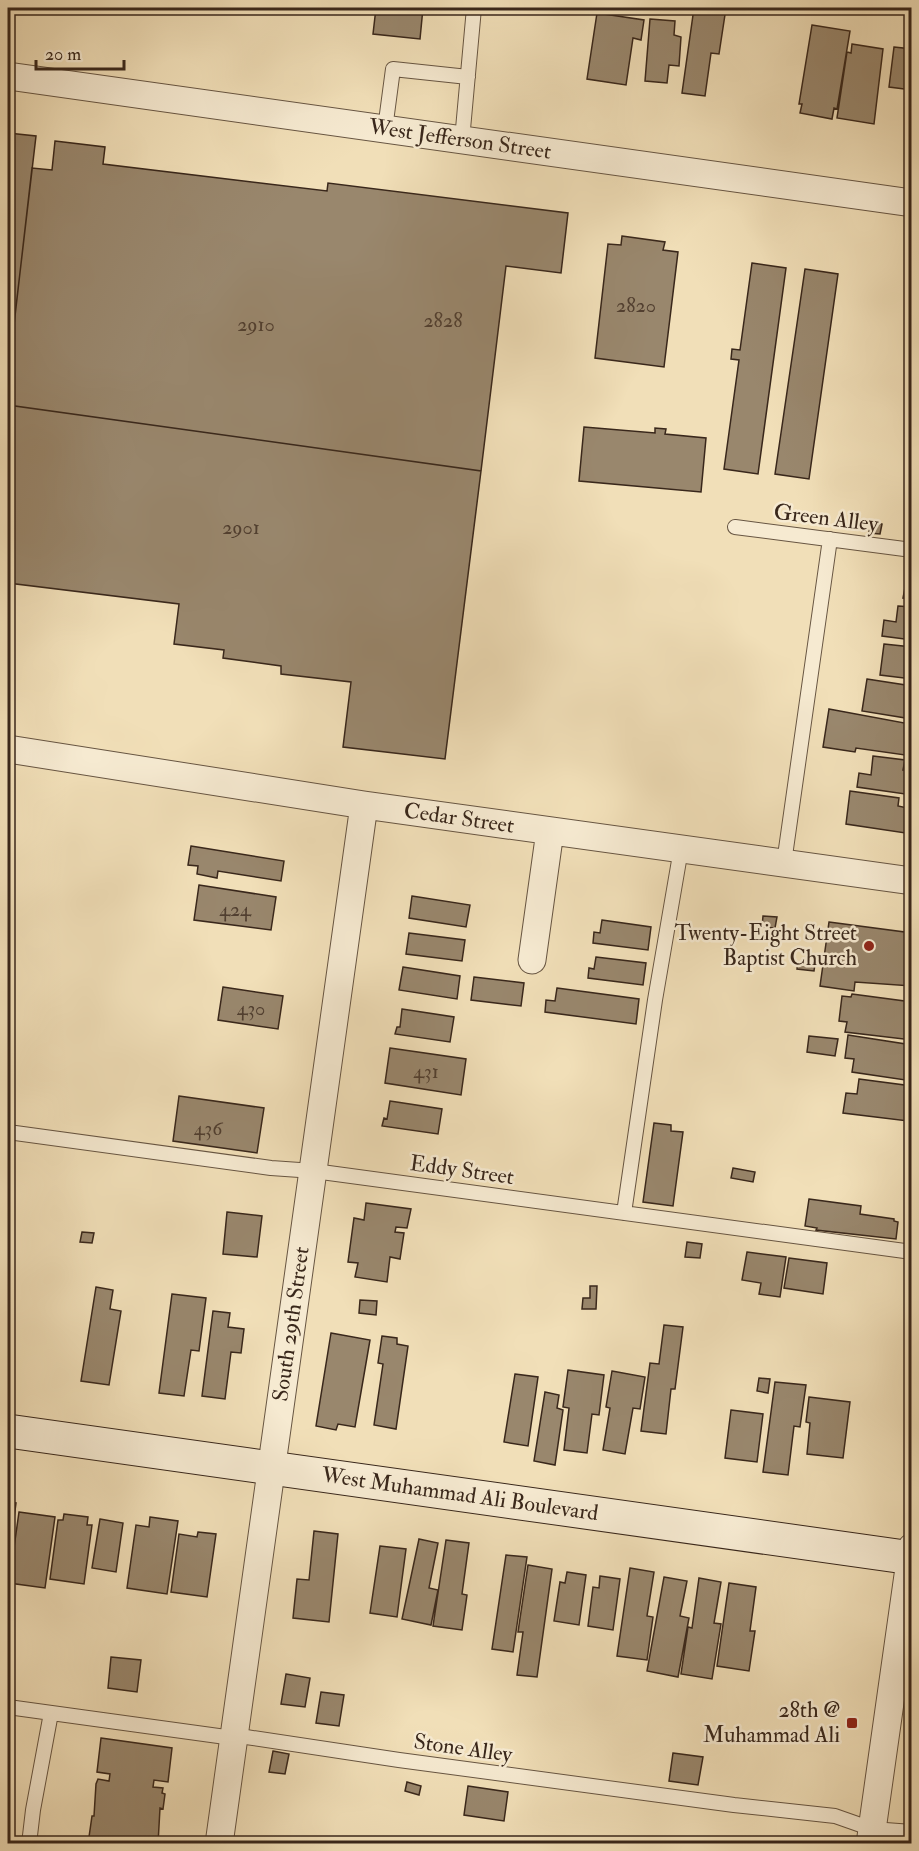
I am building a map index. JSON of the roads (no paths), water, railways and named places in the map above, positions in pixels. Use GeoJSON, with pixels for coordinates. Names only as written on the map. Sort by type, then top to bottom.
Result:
{"type":"FeatureCollection","features":[{"type":"Feature","properties":{"kind":"main road","name":"West Muhammad Ali Boulevard"},"geometry":{"type":"LineString","coordinates":[[8,1431],[911,1554]]}},
{"type":"Feature","properties":{"kind":"street","name":"West Jefferson Street"},"geometry":{"type":"LineString","coordinates":[[8,76],[912,203]]}},
{"type":"Feature","properties":{"kind":"street","name":"Cedar Street"},"geometry":{"type":"LineString","coordinates":[[8,749],[364,805],[912,881]]}},
{"type":"Feature","properties":{"kind":"street","name":"South 29th Street"},"geometry":{"type":"LineString","coordinates":[[219,1844],[364,805]]}},
{"type":"Feature","properties":{"kind":"street"},"geometry":{"type":"LineString","coordinates":[[532,960],[550,831]]}},
{"type":"Feature","properties":{"kind":"street"},"geometry":{"type":"LineString","coordinates":[[871,1836],[911,1554]]}},
{"type":"Feature","properties":{"kind":"lane"},"geometry":{"type":"LineString","coordinates":[[462,140],[474,8]]}},
{"type":"Feature","properties":{"kind":"lane"},"geometry":{"type":"LineString","coordinates":[[386,129],[393,69],[468,77]]}},
{"type":"Feature","properties":{"kind":"lane","name":"Green Alley"},"geometry":{"type":"LineString","coordinates":[[735,527],[912,550]]}},
{"type":"Feature","properties":{"kind":"lane"},"geometry":{"type":"LineString","coordinates":[[784,863],[830,539]]}},
{"type":"Feature","properties":{"kind":"lane"},"geometry":{"type":"LineString","coordinates":[[624,1213],[655,1000],[681,849]]}},
{"type":"Feature","properties":{"kind":"lane","name":"Eddy Street"},"geometry":{"type":"LineString","coordinates":[[8,1132],[912,1252]]}},
{"type":"Feature","properties":{"kind":"lane","name":"Stone Alley"},"geometry":{"type":"LineString","coordinates":[[8,1707],[233,1738],[246,1737],[411,1762],[734,1805],[835,1816],[871,1836],[912,1832]]}},
{"type":"Feature","properties":{"kind":"lane"},"geometry":{"type":"LineString","coordinates":[[29,1844],[51,1713]]}},
{"type":"Feature","properties":{"kind":"place","name":"Twenty-Eight Street Baptist Church"},"geometry":{"type":"Point","coordinates":[869,946]}},
{"type":"Feature","properties":{"kind":"place","name":"28th @ Muhammad Ali"},"geometry":{"type":"Point","coordinates":[852,1723]}}]}
